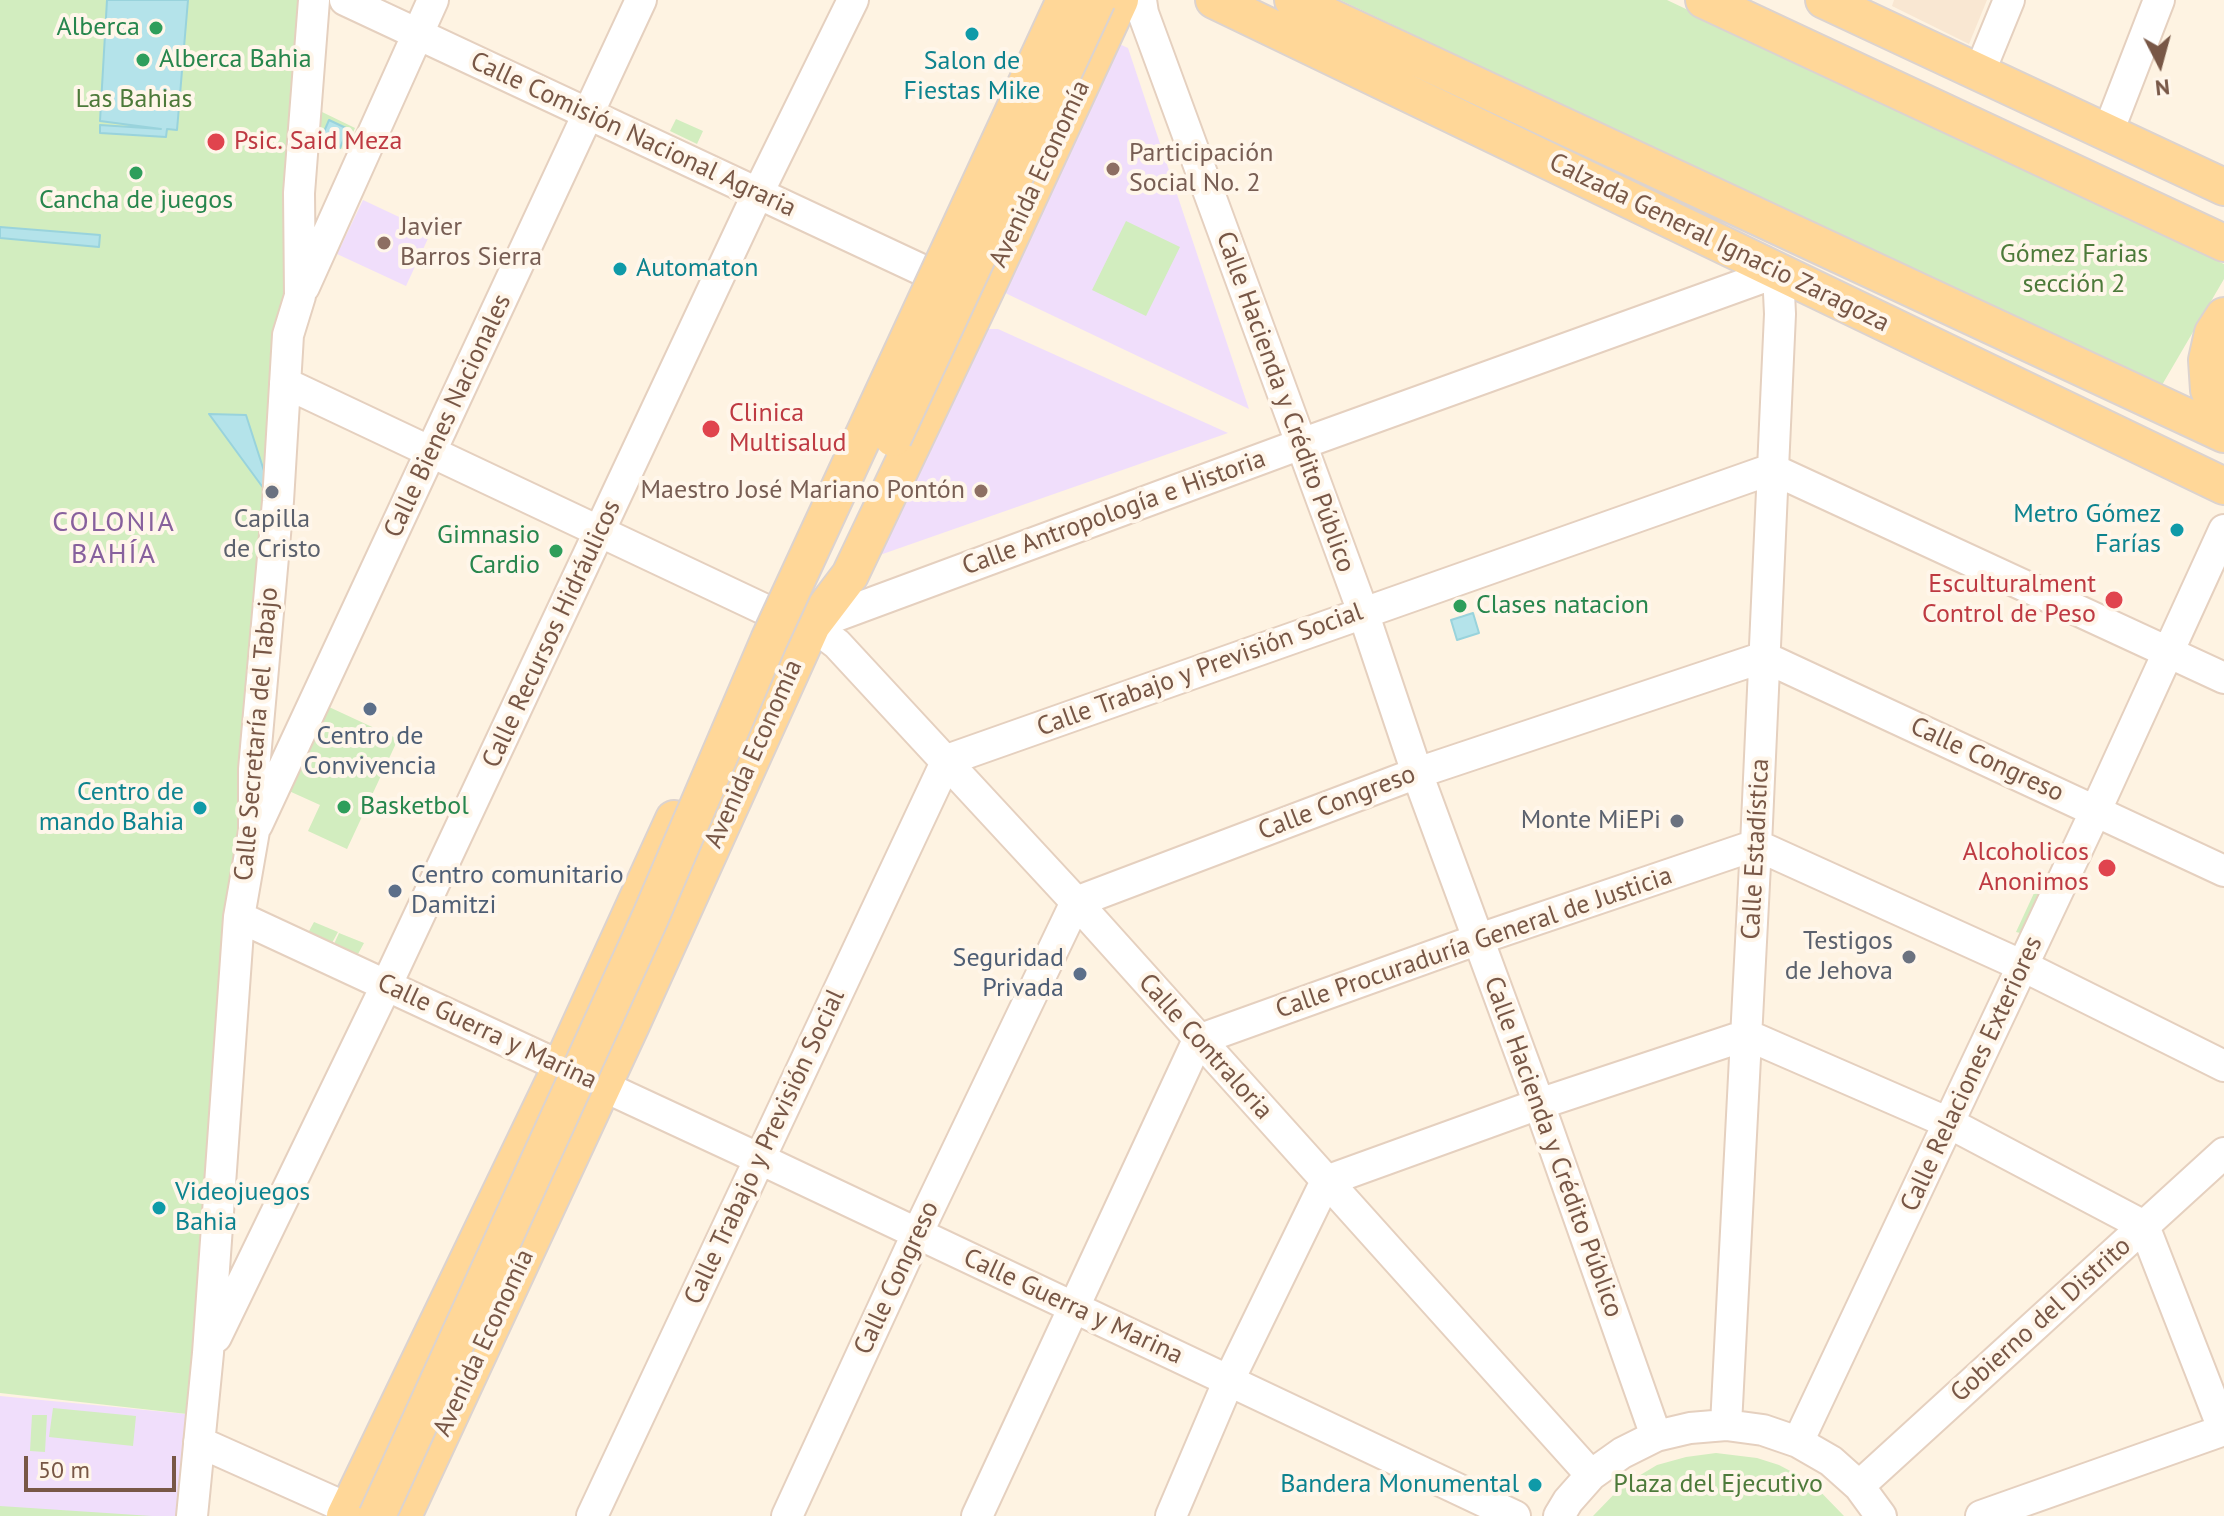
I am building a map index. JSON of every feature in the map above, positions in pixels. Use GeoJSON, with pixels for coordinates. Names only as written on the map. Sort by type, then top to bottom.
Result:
{"type":"FeatureCollection","features":[{"type":"Feature","properties":{"kind":"main road"},"geometry":{"type":"LineString","coordinates":[[812,625],[830,577],[893,438],[1097,0]]}},
{"type":"Feature","properties":{"kind":"main road","name":"Avenida Economía"},"geometry":{"type":"LineString","coordinates":[[403,1516],[812,625],[850,575],[1120,0]]}},
{"type":"Feature","properties":{"kind":"main road","name":"Calzada General Ignacio Zaragoza"},"geometry":{"type":"LineString","coordinates":[[1214,0],[2224,486]]}},
{"type":"Feature","properties":{"kind":"main road","name":"Calzada General Ignacio Zaragoza"},"geometry":{"type":"LineString","coordinates":[[1293,0],[2224,432]]}},
{"type":"Feature","properties":{"kind":"main road"},"geometry":{"type":"LineString","coordinates":[[1704,0],[2224,243]]}},
{"type":"Feature","properties":{"kind":"main road"},"geometry":{"type":"LineString","coordinates":[[1824,0],[2223,184]]}},
{"type":"Feature","properties":{"kind":"main road"},"geometry":{"type":"LineString","coordinates":[[360,1514],[650,918],[769,640],[1052,8],[1080,16],[1091,23],[1099,46]]}},
{"type":"Feature","properties":{"kind":"main road","name":"Avenida Economía"},"geometry":{"type":"LineString","coordinates":[[360,1514],[922,270],[1052,8]]}},
{"type":"Feature","properties":{"kind":"main road"},"geometry":{"type":"LineString","coordinates":[[2224,316],[2213,333],[2207,360],[2209,390],[2224,432]]}},
{"type":"Feature","properties":{"kind":"main road"},"geometry":{"type":"LineString","coordinates":[[360,1514],[398,1422],[541,1139],[561,1067]]}},
{"type":"Feature","properties":{"kind":"street","name":"Calle Secretaría del Tabajo"},"geometry":{"type":"LineString","coordinates":[[192,1516],[208,1353],[239,917],[254,831],[254,769],[278,501],[288,335],[300,296],[299,193],[314,0]]}},
{"type":"Feature","properties":{"kind":"street","name":"Calle Comisión Nacional Agraria"},"geometry":{"type":"LineString","coordinates":[[345,0],[922,270]]}},
{"type":"Feature","properties":{"kind":"street"},"geometry":{"type":"LineString","coordinates":[[300,296],[433,0]]}},
{"type":"Feature","properties":{"kind":"street","name":"Calle Bienes Nacionales"},"geometry":{"type":"LineString","coordinates":[[254,831],[641,0]]}},
{"type":"Feature","properties":{"kind":"street","name":"Calle Recursos Hidráulicos"},"geometry":{"type":"LineString","coordinates":[[208,1353],[387,984],[758,193],[853,0]]}},
{"type":"Feature","properties":{"kind":"street","name":"Calle Hacienda y Crédito Público"},"geometry":{"type":"LineString","coordinates":[[1141,0],[1143,13],[1363,612],[1417,773],[1539,1104],[1656,1436]]}},
{"type":"Feature","properties":{"kind":"street"},"geometry":{"type":"LineString","coordinates":[[1980,71],[2009,0]]}},
{"type":"Feature","properties":{"kind":"street"},"geometry":{"type":"LineString","coordinates":[[2108,132],[2159,0]]}},
{"type":"Feature","properties":{"kind":"street","name":"Calle Antropología e Historia"},"geometry":{"type":"LineString","coordinates":[[812,625],[1778,272]]}},
{"type":"Feature","properties":{"kind":"street","name":"Calle Estadística"},"geometry":{"type":"LineString","coordinates":[[1726,1425],[1780,314],[1778,272]]}},
{"type":"Feature","properties":{"kind":"street"},"geometry":{"type":"LineString","coordinates":[[285,383],[768,611],[812,625]]}},
{"type":"Feature","properties":{"kind":"street"},"geometry":{"type":"LineString","coordinates":[[1772,469],[2224,678]]}},
{"type":"Feature","properties":{"kind":"street","name":"Calle Trabajo y Previsión Social"},"geometry":{"type":"LineString","coordinates":[[592,1516],[947,760],[1772,469]]}},
{"type":"Feature","properties":{"kind":"street","name":"Calle Relaciones Exteriores"},"geometry":{"type":"LineString","coordinates":[[1798,1442],[2096,810],[2224,530]]}},
{"type":"Feature","properties":{"kind":"street","name":"Calle Contraloria"},"geometry":{"type":"LineString","coordinates":[[812,625],[837,644],[947,760],[1591,1475]]}},
{"type":"Feature","properties":{"kind":"street","name":"Calle Congreso"},"geometry":{"type":"LineString","coordinates":[[787,1516],[917,1234],[1076,902],[1417,773],[1764,657],[2224,871]]}},
{"type":"Feature","properties":{"kind":"street"},"geometry":{"type":"LineString","coordinates":[[1756,845],[2023,966],[2224,1066]]}},
{"type":"Feature","properties":{"kind":"street","name":"Calle Procuraduría General de Justicia"},"geometry":{"type":"LineString","coordinates":[[1198,1040],[1479,939],[1756,845]]}},
{"type":"Feature","properties":{"kind":"street","name":"Calle Guerra y Marina"},"geometry":{"type":"LineString","coordinates":[[239,917],[1515,1516]]}},
{"type":"Feature","properties":{"kind":"street"},"geometry":{"type":"LineString","coordinates":[[1171,1516],[1229,1380],[1326,1181],[1539,1104],[1747,1035],[1949,1123],[2144,1226],[2224,1430],[1981,1516]]}},
{"type":"Feature","properties":{"kind":"street"},"geometry":{"type":"LineString","coordinates":[[977,1516],[1198,1040]]}},
{"type":"Feature","properties":{"kind":"street","name":"Gobierno del Distrito"},"geometry":{"type":"LineString","coordinates":[[1859,1486],[2224,1153]]}},
{"type":"Feature","properties":{"kind":"street"},"geometry":{"type":"LineString","coordinates":[[1559,1516],[1591,1475],[1622,1453],[1656,1436],[1690,1428],[1726,1425],[1763,1430],[1798,1442],[1831,1461],[1859,1486],[1881,1516]]}},
{"type":"Feature","properties":{"kind":"street"},"geometry":{"type":"LineString","coordinates":[[199,1442],[360,1514]]}},
{"type":"Feature","properties":{"kind":"shaded area"},"geometry":{"type":"Polygon","coordinates":[[[1894,0],[1987,0],[1969,44],[1892,6],[1894,0]]]}},
{"type":"Feature","properties":{"kind":"shaded area","name":"Participación Social No. 2"},"geometry":{"type":"Polygon","coordinates":[[[1117,43],[1128,48],[1249,409],[1001,291],[1117,43]]]}},
{"type":"Feature","properties":{"kind":"shaded area","name":"Javier Barros Sierra"},"geometry":{"type":"Polygon","coordinates":[[[363,200],[431,232],[406,286],[337,254],[363,200]]]}},
{"type":"Feature","properties":{"kind":"shaded area","name":"Maestro José Mariano Pontón"},"geometry":{"type":"Polygon","coordinates":[[[984,329],[998,329],[1228,433],[877,556],[984,329]]]}},
{"type":"Feature","properties":{"kind":"shaded area"},"geometry":{"type":"Polygon","coordinates":[[[0,1396],[187,1414],[177,1516],[0,1516],[0,1396]]]}},
{"type":"Feature","properties":{"kind":"green space","name":"Las Bahias"},"geometry":{"type":"Polygon","coordinates":[[[0,0],[308,0],[290,266],[187,1414],[0,1393],[0,0]]]}},
{"type":"Feature","properties":{"kind":"green space","name":"Gómez Farias sección 2"},"geometry":{"type":"Polygon","coordinates":[[[1340,0],[1667,0],[2224,264],[2224,279],[2162,385],[2063,342],[1340,0]]]}},
{"type":"Feature","properties":{"kind":"green space"},"geometry":{"type":"Polygon","coordinates":[[[320,111],[355,128],[345,150],[318,140],[320,111]]]}},
{"type":"Feature","properties":{"kind":"green space"},"geometry":{"type":"Polygon","coordinates":[[[676,119],[703,131],[697,144],[670,131],[676,119]]]}},
{"type":"Feature","properties":{"kind":"green space"},"geometry":{"type":"Polygon","coordinates":[[[1126,221],[1180,247],[1146,316],[1092,290],[1126,221]]]}},
{"type":"Feature","properties":{"kind":"green space","name":"Centro de Convivencia"},"geometry":{"type":"Polygon","coordinates":[[[329,707],[398,739],[347,849],[308,831],[320,805],[289,791],[329,707]]]}},
{"type":"Feature","properties":{"kind":"green space"},"geometry":{"type":"Polygon","coordinates":[[[2041,878],[2045,880],[2020,933],[2016,932],[2041,878]]]}},
{"type":"Feature","properties":{"kind":"green space"},"geometry":{"type":"Polygon","coordinates":[[[314,922],[338,932],[332,943],[308,933],[314,922]]]}},
{"type":"Feature","properties":{"kind":"green space"},"geometry":{"type":"Polygon","coordinates":[[[339,933],[364,943],[358,954],[334,944],[339,933]]]}},
{"type":"Feature","properties":{"kind":"green space"},"geometry":{"type":"Polygon","coordinates":[[[53,1408],[136,1416],[133,1446],[49,1437],[53,1408]]]}},
{"type":"Feature","properties":{"kind":"green space"},"geometry":{"type":"Polygon","coordinates":[[[32,1415],[47,1415],[45,1452],[30,1451],[32,1415]]]}},
{"type":"Feature","properties":{"kind":"green space","name":"Plaza del Ejecutivo"},"geometry":{"type":"Polygon","coordinates":[[[1716,1453],[1757,1458],[1779,1465],[1811,1482],[1844,1516],[1593,1516],[1622,1486],[1657,1465],[1716,1453]]]}},
{"type":"Feature","properties":{"kind":"green space"},"geometry":{"type":"Polygon","coordinates":[[[0,1506],[152,1516],[0,1516],[0,1506]]]}},
{"type":"Feature","properties":{"kind":"water","name":"Alberca Bahia"},"geometry":{"type":"Polygon","coordinates":[[[107,0],[188,0],[177,130],[167,129],[166,137],[100,133],[100,125],[161,129],[100,121],[107,0]]]}},
{"type":"Feature","properties":{"kind":"water"},"geometry":{"type":"Polygon","coordinates":[[[329,120],[348,129],[340,148],[320,141],[329,120]]]}},
{"type":"Feature","properties":{"kind":"water"},"geometry":{"type":"Polygon","coordinates":[[[0,227],[100,235],[99,247],[0,238],[0,227]]]}},
{"type":"Feature","properties":{"kind":"water"},"geometry":{"type":"Polygon","coordinates":[[[209,414],[246,415],[265,474],[264,489],[209,414]]]}},
{"type":"Feature","properties":{"kind":"water"},"geometry":{"type":"Polygon","coordinates":[[[1473,613],[1479,633],[1457,640],[1451,620],[1473,613]]]}},
{"type":"Feature","properties":{"kind":"place","name":"Alberca"},"geometry":{"type":"Point","coordinates":[156,28]}},
{"type":"Feature","properties":{"kind":"place","name":"Salon de Fiestas Mike"},"geometry":{"type":"Point","coordinates":[972,34]}},
{"type":"Feature","properties":{"kind":"place","name":"Alberca Bahia"},"geometry":{"type":"Point","coordinates":[143,60]}},
{"type":"Feature","properties":{"kind":"place","name":"Psic. Said Meza"},"geometry":{"type":"Point","coordinates":[216,142]}},
{"type":"Feature","properties":{"kind":"place","name":"Participación Social No. 2"},"geometry":{"type":"Point","coordinates":[1113,169]}},
{"type":"Feature","properties":{"kind":"place","name":"Cancha de juegos"},"geometry":{"type":"Point","coordinates":[136,173]}},
{"type":"Feature","properties":{"kind":"place","name":"Javier Barros Sierra"},"geometry":{"type":"Point","coordinates":[384,243]}},
{"type":"Feature","properties":{"kind":"place","name":"Automaton"},"geometry":{"type":"Point","coordinates":[620,269]}},
{"type":"Feature","properties":{"kind":"place","name":"Clinica Multisalud"},"geometry":{"type":"Point","coordinates":[711,429]}},
{"type":"Feature","properties":{"kind":"place","name":"Maestro José Mariano Pontón"},"geometry":{"type":"Point","coordinates":[981,491]}},
{"type":"Feature","properties":{"kind":"place","name":"Capilla de Cristo"},"geometry":{"type":"Point","coordinates":[272,492]}},
{"type":"Feature","properties":{"kind":"place","name":"Metro Gómez Farías"},"geometry":{"type":"Point","coordinates":[2177,530]}},
{"type":"Feature","properties":{"kind":"place","name":"Gimnasio Cardio"},"geometry":{"type":"Point","coordinates":[556,551]}},
{"type":"Feature","properties":{"kind":"place","name":"Esculturalment Control de Peso"},"geometry":{"type":"Point","coordinates":[2114,600]}},
{"type":"Feature","properties":{"kind":"place","name":"Clases natacion"},"geometry":{"type":"Point","coordinates":[1460,606]}},
{"type":"Feature","properties":{"kind":"place","name":"Centro de Convivencia"},"geometry":{"type":"Point","coordinates":[370,709]}},
{"type":"Feature","properties":{"kind":"place","name":"Basketbol"},"geometry":{"type":"Point","coordinates":[344,807]}},
{"type":"Feature","properties":{"kind":"place","name":"Centro de mando Bahia"},"geometry":{"type":"Point","coordinates":[200,808]}},
{"type":"Feature","properties":{"kind":"place","name":"Monte MiEPi"},"geometry":{"type":"Point","coordinates":[1677,821]}},
{"type":"Feature","properties":{"kind":"place","name":"Alcoholicos Anonimos"},"geometry":{"type":"Point","coordinates":[2107,868]}},
{"type":"Feature","properties":{"kind":"place","name":"Centro comunitario Damitzi"},"geometry":{"type":"Point","coordinates":[395,891]}},
{"type":"Feature","properties":{"kind":"place","name":"Testigos de Jehova"},"geometry":{"type":"Point","coordinates":[1909,957]}},
{"type":"Feature","properties":{"kind":"place","name":"Seguridad Privada"},"geometry":{"type":"Point","coordinates":[1080,974]}},
{"type":"Feature","properties":{"kind":"place","name":"Videojuegos Bahia"},"geometry":{"type":"Point","coordinates":[159,1208]}},
{"type":"Feature","properties":{"kind":"place","name":"Bandera Monumental"},"geometry":{"type":"Point","coordinates":[1535,1485]}},
{"type":"Feature","properties":{"kind":"district","name":"COLONIA BAHÍA"},"geometry":{"type":"Point","coordinates":[114,539]}}]}
